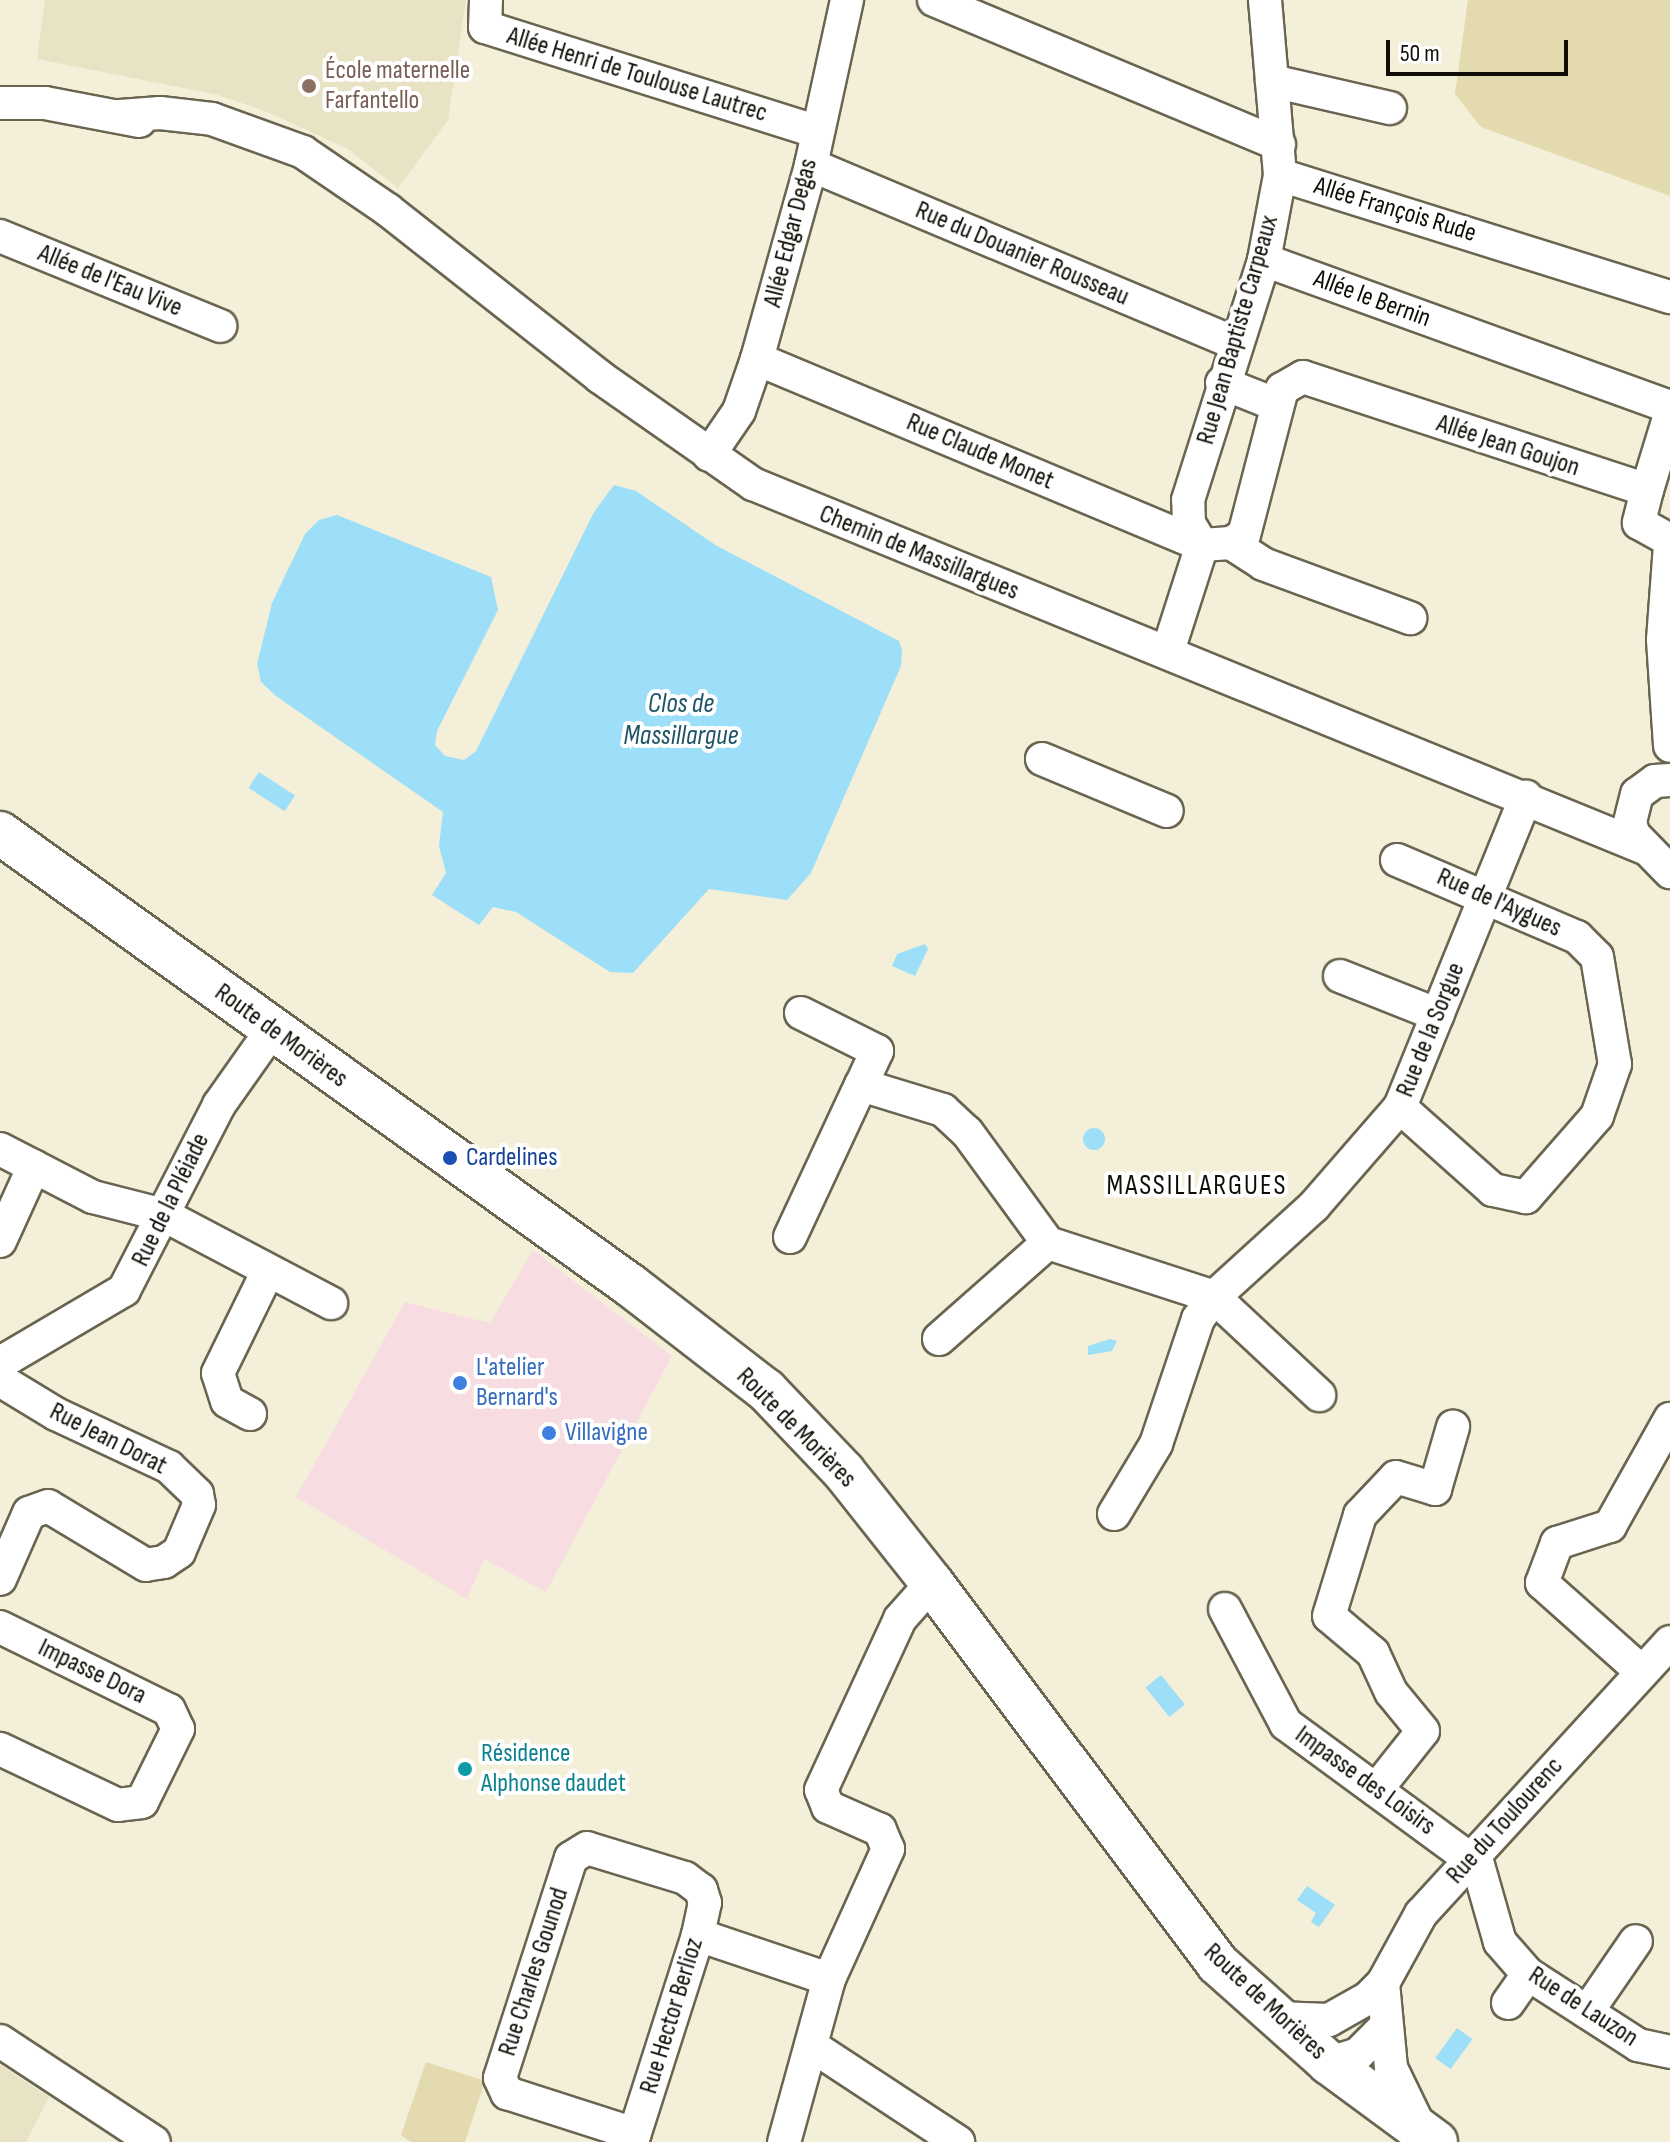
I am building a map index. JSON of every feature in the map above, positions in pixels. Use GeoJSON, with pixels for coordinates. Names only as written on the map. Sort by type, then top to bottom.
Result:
{"type":"FeatureCollection","features":[{"type":"Feature","properties":{"kind":"main road","name":"Route de Morières"},"geometry":{"type":"LineString","coordinates":[[0,833],[630,1285],[766,1390],[844,1472],[932,1583],[1218,1964],[1277,2018],[1429,2136]]}},
{"type":"Feature","properties":{"kind":"street","name":"Allée Henri de Toulouse Lautrec"},"geometry":{"type":"LineString","coordinates":[[486,0],[485,27],[815,131]]}},
{"type":"Feature","properties":{"kind":"street","name":"Allée Edgar Degas"},"geometry":{"type":"LineString","coordinates":[[709,455],[739,411],[757,359],[811,165],[815,131],[847,0]]}},
{"type":"Feature","properties":{"kind":"street"},"geometry":{"type":"LineString","coordinates":[[934,0],[1279,160]]}},
{"type":"Feature","properties":{"kind":"street","name":"Rue Jean Baptiste Carpeaux"},"geometry":{"type":"LineString","coordinates":[[1217,544],[1189,523],[1188,500],[1234,343],[1264,260],[1279,160],[1265,0]]}},
{"type":"Feature","properties":{"kind":"street"},"geometry":{"type":"LineString","coordinates":[[1272,81],[1390,108]]}},
{"type":"Feature","properties":{"kind":"street","name":"Chemin de Massillargues"},"geometry":{"type":"LineString","coordinates":[[0,82],[45,103]]}},
{"type":"Feature","properties":{"kind":"street","name":"Chemin de Massillargues"},"geometry":{"type":"LineString","coordinates":[[0,103],[45,103],[120,116],[346,179],[709,455],[753,484],[827,517],[1168,651],[1647,849]]}},
{"type":"Feature","properties":{"kind":"street","name":"Allée François Rude"},"geometry":{"type":"LineString","coordinates":[[1279,160],[1509,246],[1670,297]]}},
{"type":"Feature","properties":{"kind":"street","name":"Rue du Douanier Rousseau"},"geometry":{"type":"LineString","coordinates":[[811,165],[1234,343]]}},
{"type":"Feature","properties":{"kind":"street","name":"Allée de l'Eau Vive"},"geometry":{"type":"LineString","coordinates":[[0,236],[220,326]]}},
{"type":"Feature","properties":{"kind":"street","name":"Allée le Bernin"},"geometry":{"type":"LineString","coordinates":[[1264,260],[1670,407]]}},
{"type":"Feature","properties":{"kind":"street","name":"Rue Claude Monet"},"geometry":{"type":"LineString","coordinates":[[757,359],[1263,564],[1410,618]]}},
{"type":"Feature","properties":{"kind":"street","name":"Allée Jean Goujon"},"geometry":{"type":"LineString","coordinates":[[1277,405],[1282,389],[1303,377],[1647,490]]}},
{"type":"Feature","properties":{"kind":"street"},"geometry":{"type":"LineString","coordinates":[[1168,651],[1217,544],[1244,535],[1278,422],[1277,405],[1222,383]]}},
{"type":"Feature","properties":{"kind":"street"},"geometry":{"type":"LineString","coordinates":[[1670,415],[1639,523],[1670,542],[1663,640],[1670,746]]}},
{"type":"Feature","properties":{"kind":"street"},"geometry":{"type":"LineString","coordinates":[[1042,759],[1167,811]]}},
{"type":"Feature","properties":{"kind":"street","name":"Chemin de Massillargues"},"geometry":{"type":"LineString","coordinates":[[1558,810],[1599,809],[1637,794],[1668,773]]}},
{"type":"Feature","properties":{"kind":"street"},"geometry":{"type":"LineString","coordinates":[[1637,794],[1630,823],[1647,849],[1670,872]]}},
{"type":"Feature","properties":{"kind":"street","name":"Rue de la Sorgue"},"geometry":{"type":"LineString","coordinates":[[1114,1514],[1156,1444],[1198,1319],[1214,1297],[1314,1206],[1400,1107],[1526,797]]}},
{"type":"Feature","properties":{"kind":"street","name":"Rue de l'Aygues"},"geometry":{"type":"LineString","coordinates":[[1397,860],[1486,895],[1577,937],[1597,957],[1615,1064],[1609,1091],[1597,1116],[1526,1197],[1493,1190],[1400,1107]]}},
{"type":"Feature","properties":{"kind":"street"},"geometry":{"type":"LineString","coordinates":[[1340,976],[1438,1015]]}},
{"type":"Feature","properties":{"kind":"street"},"geometry":{"type":"LineString","coordinates":[[790,1237],[877,1051],[801,1013]]}},
{"type":"Feature","properties":{"kind":"street","name":"Rue de la Pléiade"},"geometry":{"type":"LineString","coordinates":[[0,1363],[124,1290],[219,1105],[272,1030]]}},
{"type":"Feature","properties":{"kind":"street"},"geometry":{"type":"LineString","coordinates":[[861,1085],[943,1110],[967,1132],[1048,1243],[1214,1297],[1319,1395]]}},
{"type":"Feature","properties":{"kind":"street"},"geometry":{"type":"LineString","coordinates":[[0,1149],[93,1197],[164,1215],[331,1303]]}},
{"type":"Feature","properties":{"kind":"street"},"geometry":{"type":"LineString","coordinates":[[0,1241],[34,1166]]}},
{"type":"Feature","properties":{"kind":"street"},"geometry":{"type":"LineString","coordinates":[[939,1339],[1048,1243]]}},
{"type":"Feature","properties":{"kind":"street"},"geometry":{"type":"LineString","coordinates":[[250,1414],[227,1401],[218,1373],[268,1271]]}},
{"type":"Feature","properties":{"kind":"street","name":"Rue Jean Dorat"},"geometry":{"type":"LineString","coordinates":[[0,1380],[56,1414],[169,1467],[197,1494],[199,1505],[179,1552],[164,1562],[146,1565],[48,1506],[29,1513],[0,1579]]}},
{"type":"Feature","properties":{"kind":"street"},"geometry":{"type":"LineString","coordinates":[[1642,1672],[1542,1583],[1557,1543],[1610,1526],[1670,1419]]}},
{"type":"Feature","properties":{"kind":"street"},"geometry":{"type":"LineString","coordinates":[[1376,1790],[1423,1731],[1391,1692],[1373,1653],[1329,1616],[1360,1515],[1396,1477],[1435,1489],[1453,1427]]}},
{"type":"Feature","properties":{"kind":"street"},"geometry":{"type":"LineString","coordinates":[[784,2142],[829,1979],[888,1849],[880,1830],[828,1807],[821,1790],[900,1619],[932,1583]]}},
{"type":"Feature","properties":{"kind":"street","name":"Impasse des Loisirs"},"geometry":{"type":"LineString","coordinates":[[1225,1609],[1286,1724],[1471,1858]]}},
{"type":"Feature","properties":{"kind":"street","name":"Impasse Dora"},"geometry":{"type":"LineString","coordinates":[[0,1627],[169,1710],[178,1729],[142,1802],[118,1805],[0,1749]]}},
{"type":"Feature","properties":{"kind":"street","name":"Rue du Toulourenc"},"geometry":{"type":"LineString","coordinates":[[1277,2018],[1329,2020],[1354,2009],[1383,1983],[1421,1914],[1670,1642]]}},
{"type":"Feature","properties":{"kind":"street","name":"Rue Charles Gounod"},"geometry":{"type":"LineString","coordinates":[[633,2138],[507,2093],[500,2078],[571,1858],[587,1848],[685,1878],[701,1890]]}},
{"type":"Feature","properties":{"kind":"street","name":"Rue de Lauzon"},"geometry":{"type":"LineString","coordinates":[[1471,1858],[1486,1884],[1500,1942],[1528,1974],[1638,2045],[1670,2052]]}},
{"type":"Feature","properties":{"kind":"street","name":"Rue Hector Berlioz"},"geometry":{"type":"LineString","coordinates":[[633,2138],[698,1935],[705,1903],[701,1890]]}},
{"type":"Feature","properties":{"kind":"street"},"geometry":{"type":"LineString","coordinates":[[698,1935],[829,1979]]}},
{"type":"Feature","properties":{"kind":"street"},"geometry":{"type":"LineString","coordinates":[[1587,2012],[1636,1941]]}},
{"type":"Feature","properties":{"kind":"street"},"geometry":{"type":"LineString","coordinates":[[1508,2003],[1528,1974]]}},
{"type":"Feature","properties":{"kind":"street","name":"Route de Morières"},"geometry":{"type":"LineString","coordinates":[[1383,1983],[1384,2028],[1391,2068],[1429,2136]]}},
{"type":"Feature","properties":{"kind":"street","name":"Rue du Toulourenc"},"geometry":{"type":"LineString","coordinates":[[1338,2066],[1341,2035],[1354,2009]]}},
{"type":"Feature","properties":{"kind":"street"},"geometry":{"type":"LineString","coordinates":[[1338,2066],[1358,2054],[1384,2028]]}},
{"type":"Feature","properties":{"kind":"street"},"geometry":{"type":"LineString","coordinates":[[0,2041],[154,2142]]}},
{"type":"Feature","properties":{"kind":"street"},"geometry":{"type":"LineString","coordinates":[[812,2046],[958,2142]]}},
{"type":"Feature","properties":{"kind":"shaded area","name":"École maternelle Farfantello"},"geometry":{"type":"Polygon","coordinates":[[[45,0],[466,0],[448,120],[398,188],[348,149],[265,111],[218,95],[37,59],[45,0]]]}},
{"type":"Feature","properties":{"kind":"shaded area"},"geometry":{"type":"Polygon","coordinates":[[[1468,0],[1670,0],[1670,196],[1481,127],[1455,94],[1468,0]]]}},
{"type":"Feature","properties":{"kind":"shaded area"},"geometry":{"type":"Polygon","coordinates":[[[533,1250],[672,1356],[546,1592],[484,1559],[467,1599],[296,1497],[405,1302],[490,1323],[533,1250]]]}},
{"type":"Feature","properties":{"kind":"shaded area"},"geometry":{"type":"Polygon","coordinates":[[[426,2062],[485,2081],[465,2142],[411,2142],[401,2135],[426,2062]]]}},
{"type":"Feature","properties":{"kind":"shaded area"},"geometry":{"type":"Polygon","coordinates":[[[0,2065],[49,2097],[26,2142],[0,2142],[0,2065]]]}},
{"type":"Feature","properties":{"kind":"water","name":"Clos de Massillargue"},"geometry":{"type":"Polygon","coordinates":[[[614,485],[636,491],[717,546],[899,641],[902,650],[901,666],[811,873],[787,900],[709,889],[633,973],[610,972],[516,912],[493,907],[479,925],[432,895],[446,873],[439,846],[443,812],[276,696],[261,682],[257,664],[272,603],[305,534],[319,520],[337,515],[491,577],[498,610],[437,731],[435,745],[445,756],[464,760],[476,751],[594,512],[614,485]]]}},
{"type":"Feature","properties":{"kind":"water"},"geometry":{"type":"Polygon","coordinates":[[[259,772],[295,795],[285,811],[249,788],[259,772]]]}},
{"type":"Feature","properties":{"kind":"water"},"geometry":{"type":"Polygon","coordinates":[[[925,944],[928,949],[915,976],[892,966],[897,954],[925,944]]]}},
{"type":"Feature","properties":{"kind":"water"},"geometry":{"type":"Polygon","coordinates":[[[1094,1128],[1105,1139],[1094,1150],[1083,1139],[1094,1128]]]}},
{"type":"Feature","properties":{"kind":"water"},"geometry":{"type":"Polygon","coordinates":[[[1110,1339],[1117,1341],[1112,1351],[1088,1355],[1088,1346],[1110,1339]]]}},
{"type":"Feature","properties":{"kind":"water"},"geometry":{"type":"Polygon","coordinates":[[[1161,1675],[1185,1705],[1169,1717],[1145,1688],[1161,1675]]]}},
{"type":"Feature","properties":{"kind":"water"},"geometry":{"type":"Polygon","coordinates":[[[1307,1886],[1335,1905],[1319,1927],[1311,1922],[1316,1913],[1297,1900],[1307,1886]]]}},
{"type":"Feature","properties":{"kind":"water"},"geometry":{"type":"Polygon","coordinates":[[[1457,2028],[1472,2039],[1451,2069],[1435,2058],[1457,2028]]]}},
{"type":"Feature","properties":{"kind":"place","name":"École maternelle Farfantello"},"geometry":{"type":"Point","coordinates":[309,86]}},
{"type":"Feature","properties":{"kind":"place","name":"Cardelines"},"geometry":{"type":"Point","coordinates":[450,1158]}},
{"type":"Feature","properties":{"kind":"place","name":"L'atelier Bernard's"},"geometry":{"type":"Point","coordinates":[460,1383]}},
{"type":"Feature","properties":{"kind":"place","name":"Villavigne"},"geometry":{"type":"Point","coordinates":[549,1433]}},
{"type":"Feature","properties":{"kind":"place","name":"Résidence Alphonse daudet"},"geometry":{"type":"Point","coordinates":[465,1769]}},
{"type":"Feature","properties":{"kind":"district","name":"MASSILLARGUES"},"geometry":{"type":"Point","coordinates":[1197,1186]}}]}
